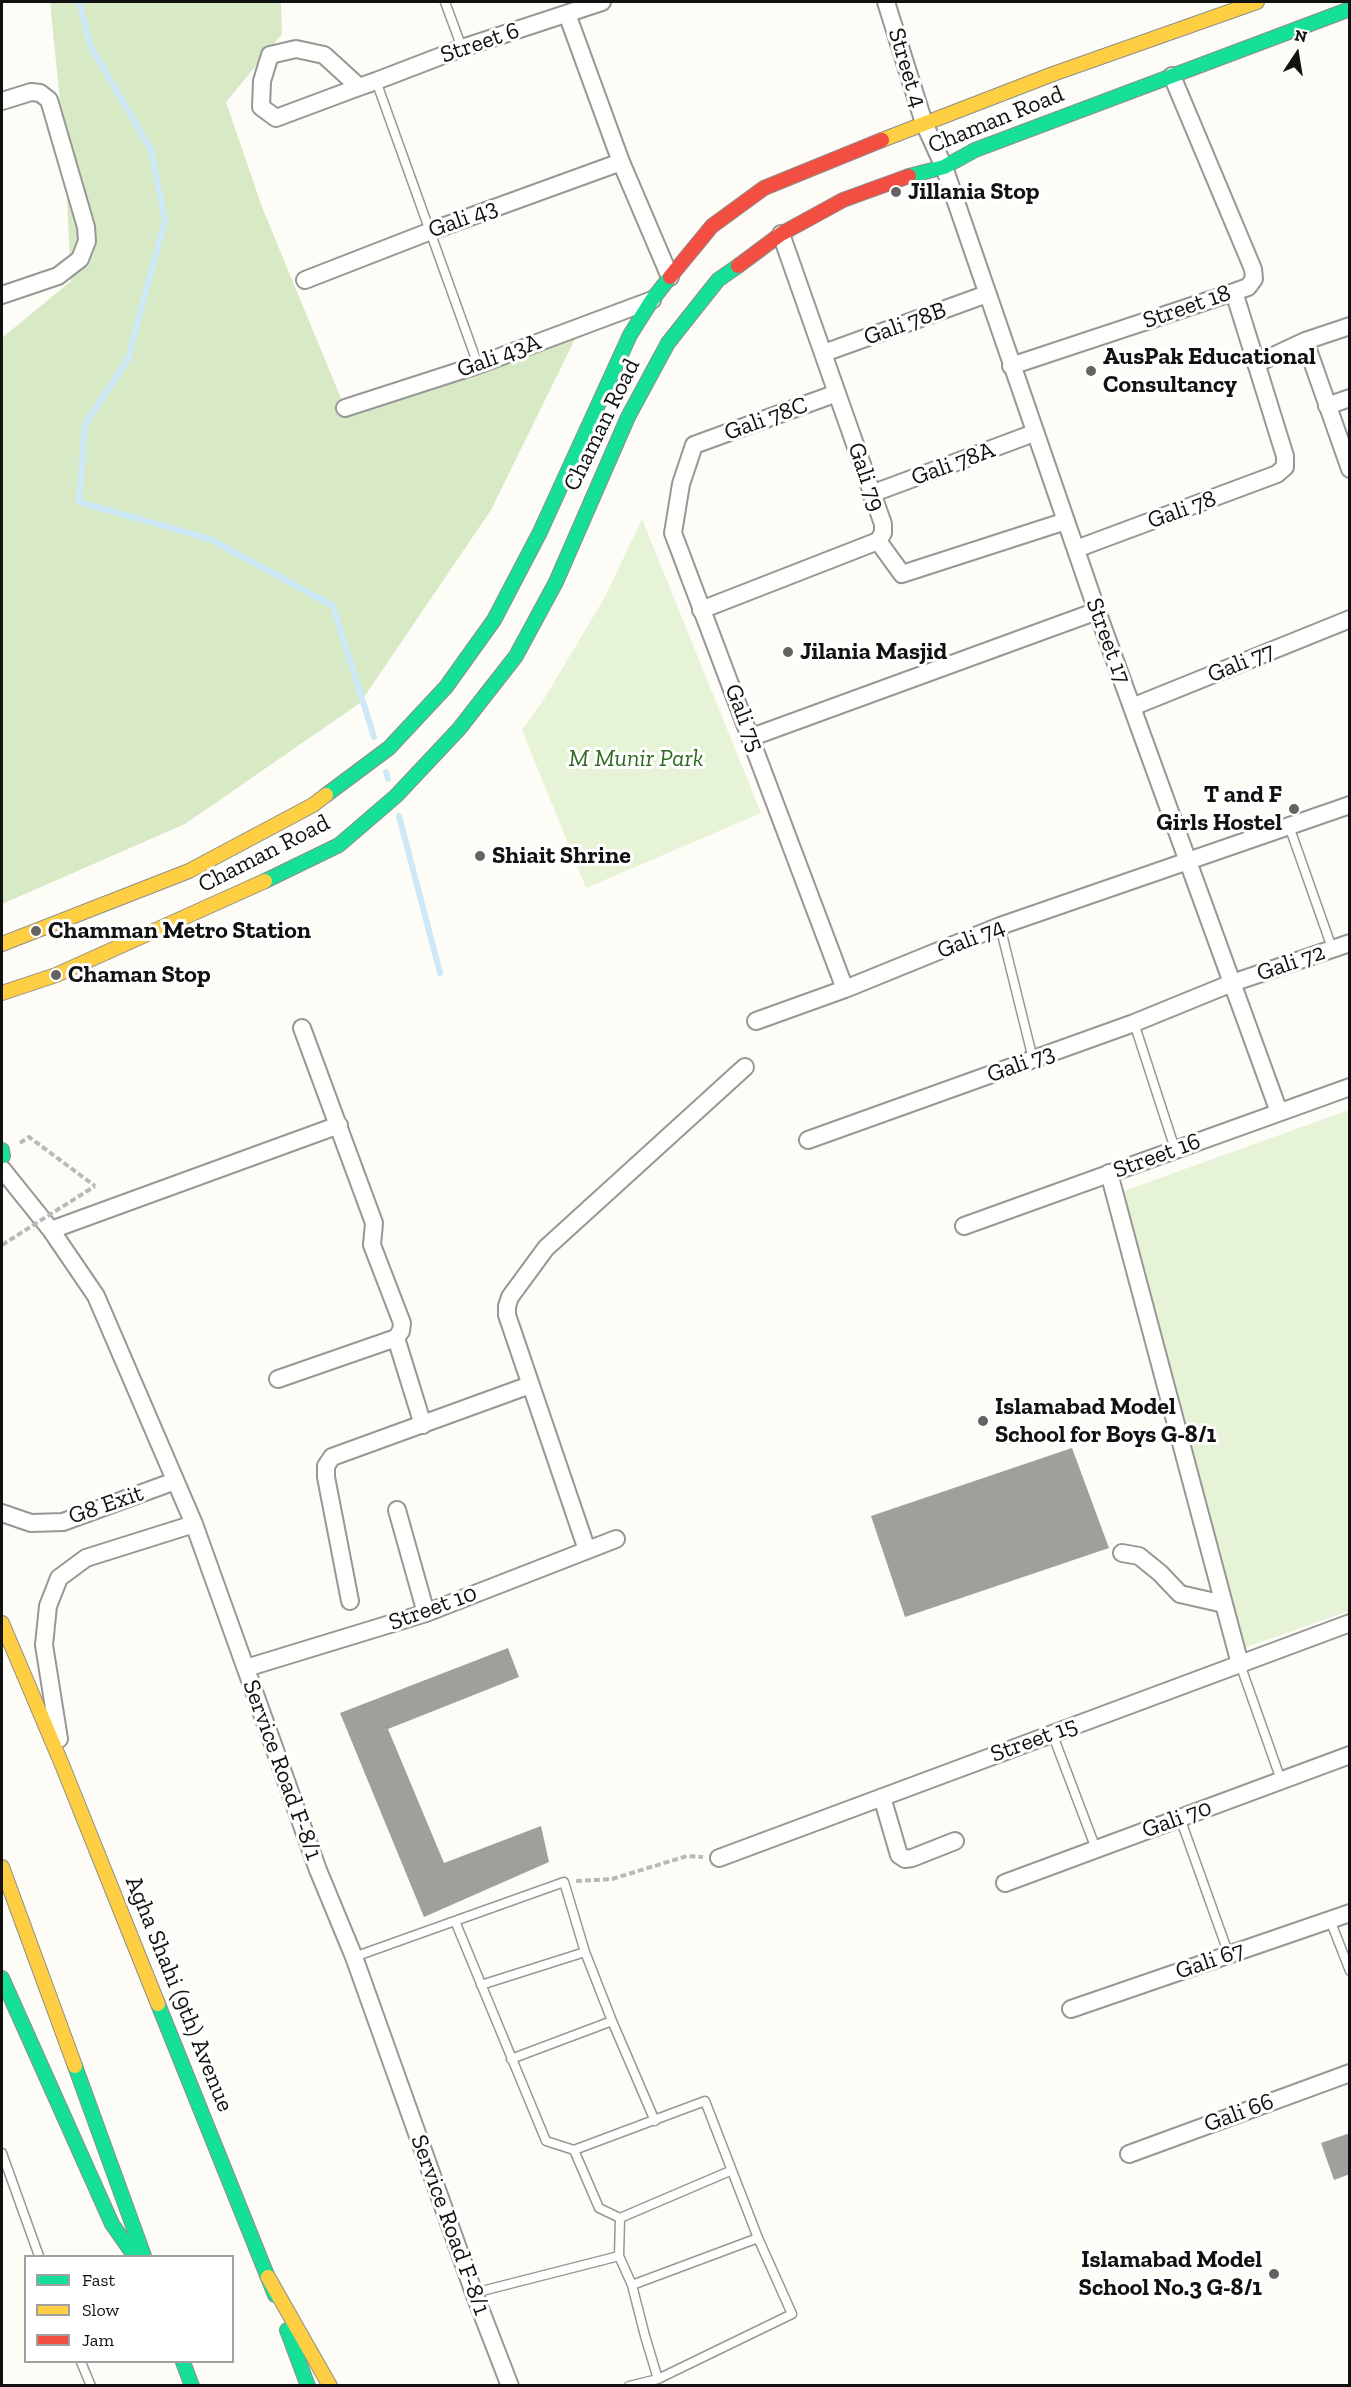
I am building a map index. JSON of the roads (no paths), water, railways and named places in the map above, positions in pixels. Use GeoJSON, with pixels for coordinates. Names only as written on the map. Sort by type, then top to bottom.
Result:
{"type":"FeatureCollection","features":[{"type":"Feature","properties":{"kind":"main road","name":"Chaman Road"},"geometry":{"type":"LineString","coordinates":[[2,944],[189,871],[313,805],[389,748],[446,687],[494,620],[540,532],[630,335],[652,300],[712,226],[764,188],[1053,74],[1257,2]]}},
{"type":"Feature","properties":{"kind":"main road","name":"Chaman Road"},"geometry":{"type":"LineString","coordinates":[[3,997],[291,869],[339,845],[396,796],[459,729],[516,656],[556,582],[628,417],[668,343],[718,280],[781,234],[843,200],[911,175],[944,167],[975,150],[1350,9]]}},
{"type":"Feature","properties":{"kind":"main road","name":"Agha Shahi (9th) Avenue"},"geometry":{"type":"LineString","coordinates":[[2,1623],[63,1767],[268,2277],[308,2385]]}},
{"type":"Feature","properties":{"kind":"main road"},"geometry":{"type":"LineString","coordinates":[[2,1867],[144,2255]]}},
{"type":"Feature","properties":{"kind":"main road"},"geometry":{"type":"LineString","coordinates":[[2,1978],[112,2224],[133,2255]]}},
{"type":"Feature","properties":{"kind":"main road"},"geometry":{"type":"LineString","coordinates":[[268,2277],[330,2385]]}},
{"type":"Feature","properties":{"kind":"main road"},"geometry":{"type":"LineString","coordinates":[[184,2363],[192,2385]]}},
{"type":"Feature","properties":{"kind":"street","name":"Street 6"},"geometry":{"type":"LineString","coordinates":[[359,87],[324,55],[296,49],[270,55],[262,81],[261,107],[276,118],[376,81],[462,48],[602,2]]}},
{"type":"Feature","properties":{"kind":"street","name":"Street 4"},"geometry":{"type":"LineString","coordinates":[[886,2],[924,123],[944,167]]}},
{"type":"Feature","properties":{"kind":"street"},"geometry":{"type":"LineString","coordinates":[[567,14],[621,162],[670,277]]}},
{"type":"Feature","properties":{"kind":"street","name":"Street 18"},"geometry":{"type":"LineString","coordinates":[[1011,366],[1234,292],[1248,286],[1254,279],[1253,269],[1172,76]]}},
{"type":"Feature","properties":{"kind":"street"},"geometry":{"type":"LineString","coordinates":[[2,102],[31,92],[40,93],[49,100],[86,227],[87,241],[80,259],[58,276],[2,295]]}},
{"type":"Feature","properties":{"kind":"street","name":"Gali 43"},"geometry":{"type":"LineString","coordinates":[[305,280],[431,231],[621,162]]}},
{"type":"Feature","properties":{"kind":"street","name":"Street 17"},"geometry":{"type":"LineString","coordinates":[[944,167],[1034,434],[1279,1112]]}},
{"type":"Feature","properties":{"kind":"street","name":"Gali 79"},"geometry":{"type":"LineString","coordinates":[[701,610],[878,541],[883,533],[883,524],[781,234]]}},
{"type":"Feature","properties":{"kind":"street"},"geometry":{"type":"LineString","coordinates":[[1234,292],[1256,364],[1305,341],[1350,326]]}},
{"type":"Feature","properties":{"kind":"street","name":"Gali 78B"},"geometry":{"type":"LineString","coordinates":[[824,353],[987,294]]}},
{"type":"Feature","properties":{"kind":"street","name":"Gali 43A"},"geometry":{"type":"LineString","coordinates":[[345,408],[478,365],[652,300]]}},
{"type":"Feature","properties":{"kind":"street"},"geometry":{"type":"LineString","coordinates":[[1305,341],[1350,469]]}},
{"type":"Feature","properties":{"kind":"street","name":"Gali 78"},"geometry":{"type":"LineString","coordinates":[[1076,549],[1277,474],[1285,467],[1285,456],[1256,364]]}},
{"type":"Feature","properties":{"kind":"street","name":"Gali 78C"},"geometry":{"type":"LineString","coordinates":[[694,445],[837,393]]}},
{"type":"Feature","properties":{"kind":"street"},"geometry":{"type":"LineString","coordinates":[[1327,406],[1350,398]]}},
{"type":"Feature","properties":{"kind":"street","name":"Gali 78A"},"geometry":{"type":"LineString","coordinates":[[871,494],[1034,434]]}},
{"type":"Feature","properties":{"kind":"street","name":"Gali 75"},"geometry":{"type":"LineString","coordinates":[[694,445],[681,484],[673,533],[845,989]]}},
{"type":"Feature","properties":{"kind":"street"},"geometry":{"type":"LineString","coordinates":[[878,541],[902,574],[1066,521]]}},
{"type":"Feature","properties":{"kind":"street"},"geometry":{"type":"LineString","coordinates":[[752,738],[1097,611]]}},
{"type":"Feature","properties":{"kind":"street","name":"Gali 77"},"geometry":{"type":"LineString","coordinates":[[1132,706],[1350,619]]}},
{"type":"Feature","properties":{"kind":"street","name":"Gali 74"},"geometry":{"type":"LineString","coordinates":[[756,1021],[845,989],[1000,927],[1350,805]]}},
{"type":"Feature","properties":{"kind":"street","name":"Gali 72"},"geometry":{"type":"LineString","coordinates":[[1232,983],[1350,943]]}},
{"type":"Feature","properties":{"kind":"street","name":"Gali 73"},"geometry":{"type":"LineString","coordinates":[[808,1140],[1134,1023],[1232,983]]}},
{"type":"Feature","properties":{"kind":"street"},"geometry":{"type":"LineString","coordinates":[[278,1379],[396,1338],[401,1331],[402,1323],[372,1245],[374,1222],[302,1028]]}},
{"type":"Feature","properties":{"kind":"street"},"geometry":{"type":"LineString","coordinates":[[587,1550],[507,1315],[510,1297],[546,1248],[745,1067]]}},
{"type":"Feature","properties":{"kind":"street","name":"Street 16"},"geometry":{"type":"LineString","coordinates":[[964,1226],[1350,1087]]}},
{"type":"Feature","properties":{"kind":"street"},"geometry":{"type":"LineString","coordinates":[[51,1230],[339,1125]]}},
{"type":"Feature","properties":{"kind":"street","name":"Service Road F-8/1"},"geometry":{"type":"LineString","coordinates":[[3,1161],[96,1296],[194,1524],[318,1870],[354,1957],[474,2293],[510,2385]]}},
{"type":"Feature","properties":{"kind":"street"},"geometry":{"type":"LineString","coordinates":[[1108,1173],[1240,1664]]}},
{"type":"Feature","properties":{"kind":"street"},"geometry":{"type":"LineString","coordinates":[[396,1338],[423,1425]]}},
{"type":"Feature","properties":{"kind":"street"},"geometry":{"type":"LineString","coordinates":[[350,1601],[326,1477],[326,1466],[332,1457],[530,1385]]}},
{"type":"Feature","properties":{"kind":"street","name":"G8 Exit"},"geometry":{"type":"LineString","coordinates":[[2,1513],[31,1523],[63,1522],[175,1481]]}},
{"type":"Feature","properties":{"kind":"street"},"geometry":{"type":"LineString","coordinates":[[397,1510],[426,1613]]}},
{"type":"Feature","properties":{"kind":"street"},"geometry":{"type":"LineString","coordinates":[[63,1767],[44,1645],[48,1606],[60,1578],[86,1558],[194,1524]]}},
{"type":"Feature","properties":{"kind":"street","name":"Street 10"},"geometry":{"type":"LineString","coordinates":[[246,1668],[426,1613],[616,1539]]}},
{"type":"Feature","properties":{"kind":"street"},"geometry":{"type":"LineString","coordinates":[[1122,1553],[1139,1557],[1160,1573],[1180,1594],[1224,1604]]}},
{"type":"Feature","properties":{"kind":"street","name":"Street 15"},"geometry":{"type":"LineString","coordinates":[[719,1857],[1350,1623]]}},
{"type":"Feature","properties":{"kind":"street","name":"Gali 70"},"geometry":{"type":"LineString","coordinates":[[1005,1883],[1350,1755]]}},
{"type":"Feature","properties":{"kind":"street"},"geometry":{"type":"LineString","coordinates":[[882,1797],[899,1856],[905,1859],[912,1858],[955,1841]]}},
{"type":"Feature","properties":{"kind":"street","name":"Gali 67"},"geometry":{"type":"LineString","coordinates":[[1071,2009],[1350,1913]]}},
{"type":"Feature","properties":{"kind":"street","name":"Gali 66"},"geometry":{"type":"LineString","coordinates":[[1129,2154],[1350,2073]]}},
{"type":"Feature","properties":{"kind":"lane"},"geometry":{"type":"LineString","coordinates":[[445,2],[462,48]]}},
{"type":"Feature","properties":{"kind":"lane"},"geometry":{"type":"LineString","coordinates":[[376,81],[478,365]]}},
{"type":"Feature","properties":{"kind":"lane"},"geometry":{"type":"LineString","coordinates":[[1289,826],[1332,948]]}},
{"type":"Feature","properties":{"kind":"lane"},"geometry":{"type":"LineString","coordinates":[[1000,927],[1033,1059]]}},
{"type":"Feature","properties":{"kind":"lane"},"geometry":{"type":"LineString","coordinates":[[1134,1023],[1175,1149]]}},
{"type":"Feature","properties":{"kind":"lane"},"geometry":{"type":"LineString","coordinates":[[1240,1664],[1281,1780]]}},
{"type":"Feature","properties":{"kind":"lane"},"geometry":{"type":"LineString","coordinates":[[1052,1733],[1096,1849]]}},
{"type":"Feature","properties":{"kind":"lane"},"geometry":{"type":"LineString","coordinates":[[1180,1818],[1229,1955]]}},
{"type":"Feature","properties":{"kind":"lane"},"geometry":{"type":"LineString","coordinates":[[354,1957],[564,1882],[585,1952],[655,2121]]}},
{"type":"Feature","properties":{"kind":"lane"},"geometry":{"type":"LineString","coordinates":[[1330,1920],[1350,1971]]}},
{"type":"Feature","properties":{"kind":"lane"},"geometry":{"type":"LineString","coordinates":[[455,1921],[546,2141],[574,2150],[705,2101],[730,2171],[792,2314],[658,2379],[629,2385]]}},
{"type":"Feature","properties":{"kind":"lane"},"geometry":{"type":"LineString","coordinates":[[481,1985],[585,1952]]}},
{"type":"Feature","properties":{"kind":"lane"},"geometry":{"type":"LineString","coordinates":[[511,2059],[612,2021]]}},
{"type":"Feature","properties":{"kind":"lane"},"geometry":{"type":"LineString","coordinates":[[574,2150],[598,2208],[620,2218],[730,2171]]}},
{"type":"Feature","properties":{"kind":"lane"},"geometry":{"type":"LineString","coordinates":[[2,2153],[39,2255]]}},
{"type":"Feature","properties":{"kind":"lane"},"geometry":{"type":"LineString","coordinates":[[620,2218],[619,2256],[632,2285],[658,2379]]}},
{"type":"Feature","properties":{"kind":"lane"},"geometry":{"type":"LineString","coordinates":[[632,2285],[758,2238]]}},
{"type":"Feature","properties":{"kind":"lane"},"geometry":{"type":"LineString","coordinates":[[474,2293],[619,2256]]}},
{"type":"Feature","properties":{"kind":"lane"},"geometry":{"type":"LineString","coordinates":[[82,2363],[91,2385]]}},
{"type":"Feature","properties":{"kind":"waterway"},"geometry":{"type":"LineString","coordinates":[[79,2],[90,45],[151,150],[165,220],[128,359],[85,424],[79,502],[210,539],[333,606],[374,737]]}},
{"type":"Feature","properties":{"kind":"waterway"},"geometry":{"type":"LineString","coordinates":[[386,772],[388,779]]}},
{"type":"Feature","properties":{"kind":"waterway"},"geometry":{"type":"LineString","coordinates":[[399,816],[440,973]]}},
{"type":"Feature","properties":{"kind":"place","name":"Jillania Stop"},"geometry":{"type":"Point","coordinates":[896,192]}},
{"type":"Feature","properties":{"kind":"place","name":"AusPak Educational Consultancy"},"geometry":{"type":"Point","coordinates":[1091,371]}},
{"type":"Feature","properties":{"kind":"place","name":"Jilania Masjid"},"geometry":{"type":"Point","coordinates":[788,652]}},
{"type":"Feature","properties":{"kind":"place","name":"T and F Girls Hostel"},"geometry":{"type":"Point","coordinates":[1294,809]}},
{"type":"Feature","properties":{"kind":"place","name":"Shiait Shrine"},"geometry":{"type":"Point","coordinates":[480,856]}},
{"type":"Feature","properties":{"kind":"place","name":"Chamman Metro Station"},"geometry":{"type":"Point","coordinates":[36,931]}},
{"type":"Feature","properties":{"kind":"place","name":"Chaman Stop"},"geometry":{"type":"Point","coordinates":[56,975]}},
{"type":"Feature","properties":{"kind":"place","name":"Islamabad Model School for Boys G-8/1"},"geometry":{"type":"Point","coordinates":[983,1421]}},
{"type":"Feature","properties":{"kind":"place","name":"Islamabad Model School No.3 G-8/1"},"geometry":{"type":"Point","coordinates":[1274,2274]}},
{"type":"Feature","properties":{"kind":"park label","name":"M Munir Park"},"geometry":{"type":"Point","coordinates":[636,759]}}]}
